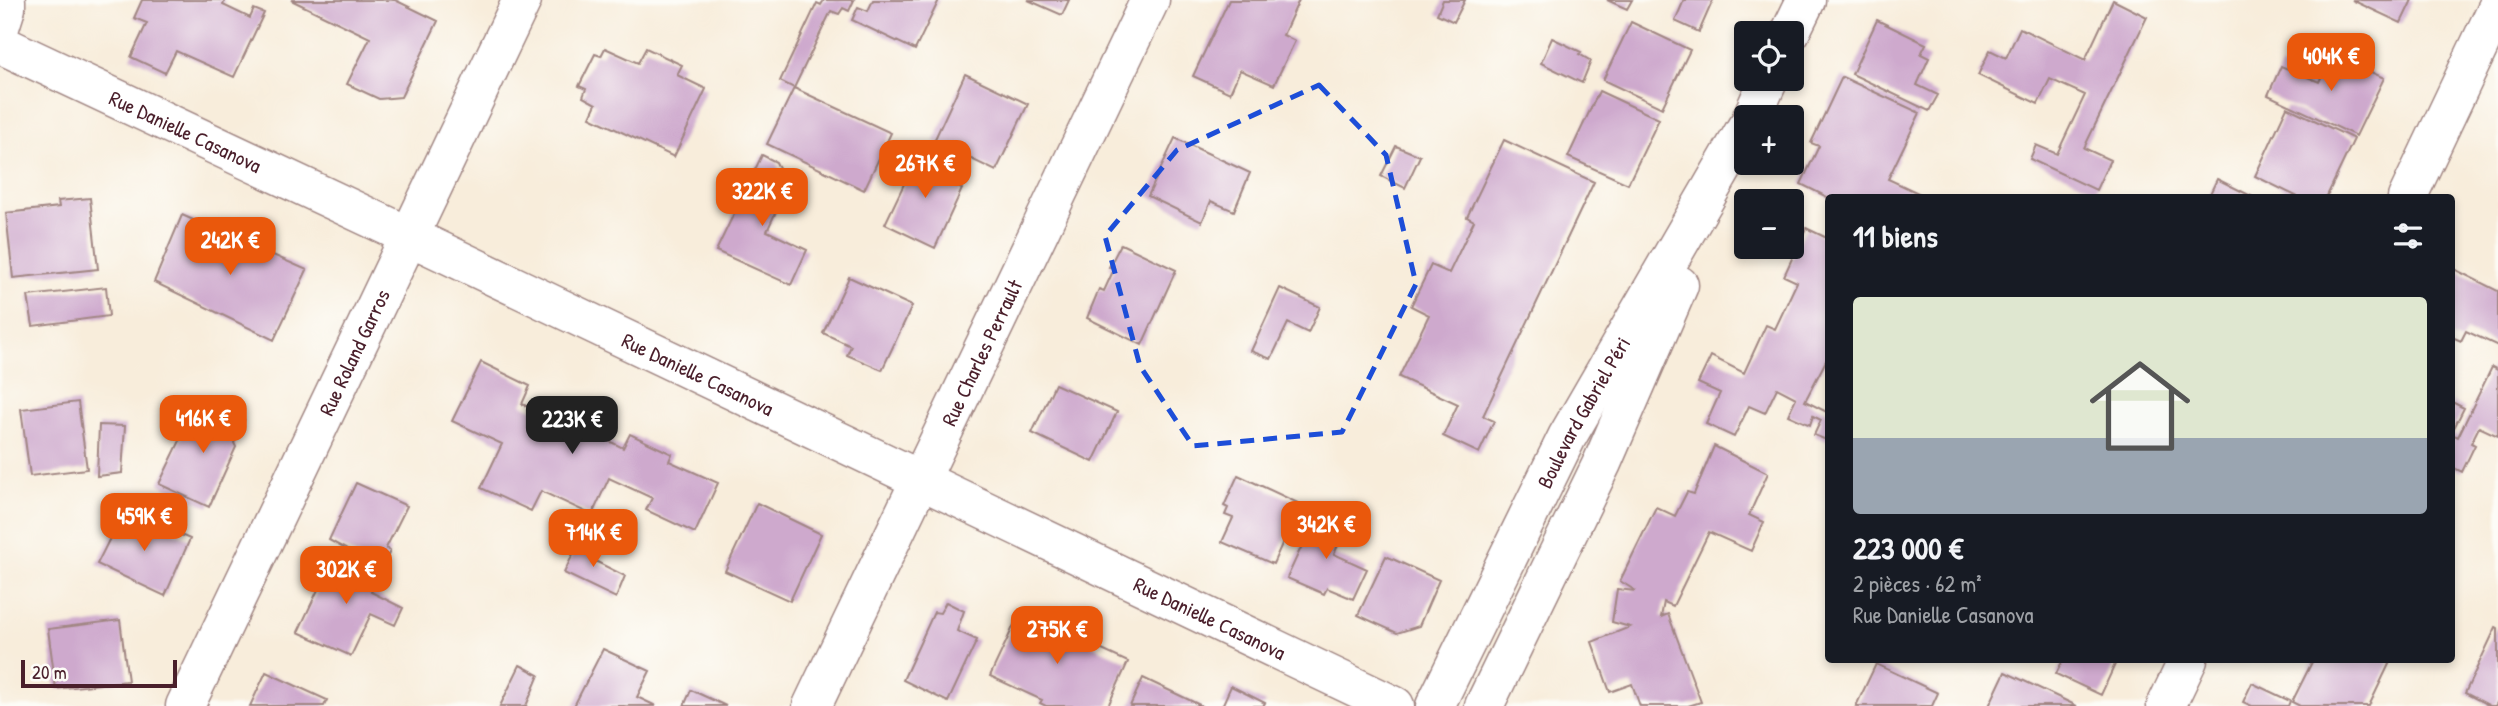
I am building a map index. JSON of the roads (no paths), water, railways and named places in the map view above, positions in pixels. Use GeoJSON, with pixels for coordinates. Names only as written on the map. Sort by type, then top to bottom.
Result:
{"type":"FeatureCollection","features":[{"type":"Feature","properties":{"kind":"street"},"geometry":{"type":"LineString","coordinates":[[0,27],[6,0]]}},
{"type":"Feature","properties":{"kind":"street","name":"Rue Roland Garros"},"geometry":{"type":"LineString","coordinates":[[185,706],[522,0]]}},
{"type":"Feature","properties":{"kind":"street","name":"Rue Charles Perrault"},"geometry":{"type":"LineString","coordinates":[[812,706],[1150,0]]}},
{"type":"Feature","properties":{"kind":"street"},"geometry":{"type":"LineString","coordinates":[[1796,21],[1806,0]]}},
{"type":"Feature","properties":{"kind":"street"},"geometry":{"type":"LineString","coordinates":[[2409,194],[2498,6]]}},
{"type":"Feature","properties":{"kind":"street","name":"Rue Danielle Casanova"},"geometry":{"type":"LineString","coordinates":[[0,44],[1395,706]]}},
{"type":"Feature","properties":{"kind":"street","name":"Boulevard Gabriel Péri"},"geometry":{"type":"LineString","coordinates":[[1435,706],[1567,437],[1734,149]]}},
{"type":"Feature","properties":{"kind":"street","name":"Boulevard Gabriel Péri"},"geometry":{"type":"LineString","coordinates":[[1484,706],[1602,463],[1734,156]]}},
{"type":"Feature","properties":{"kind":"street"},"geometry":{"type":"LineString","coordinates":[[2166,706],[2187,663]]}}]}
